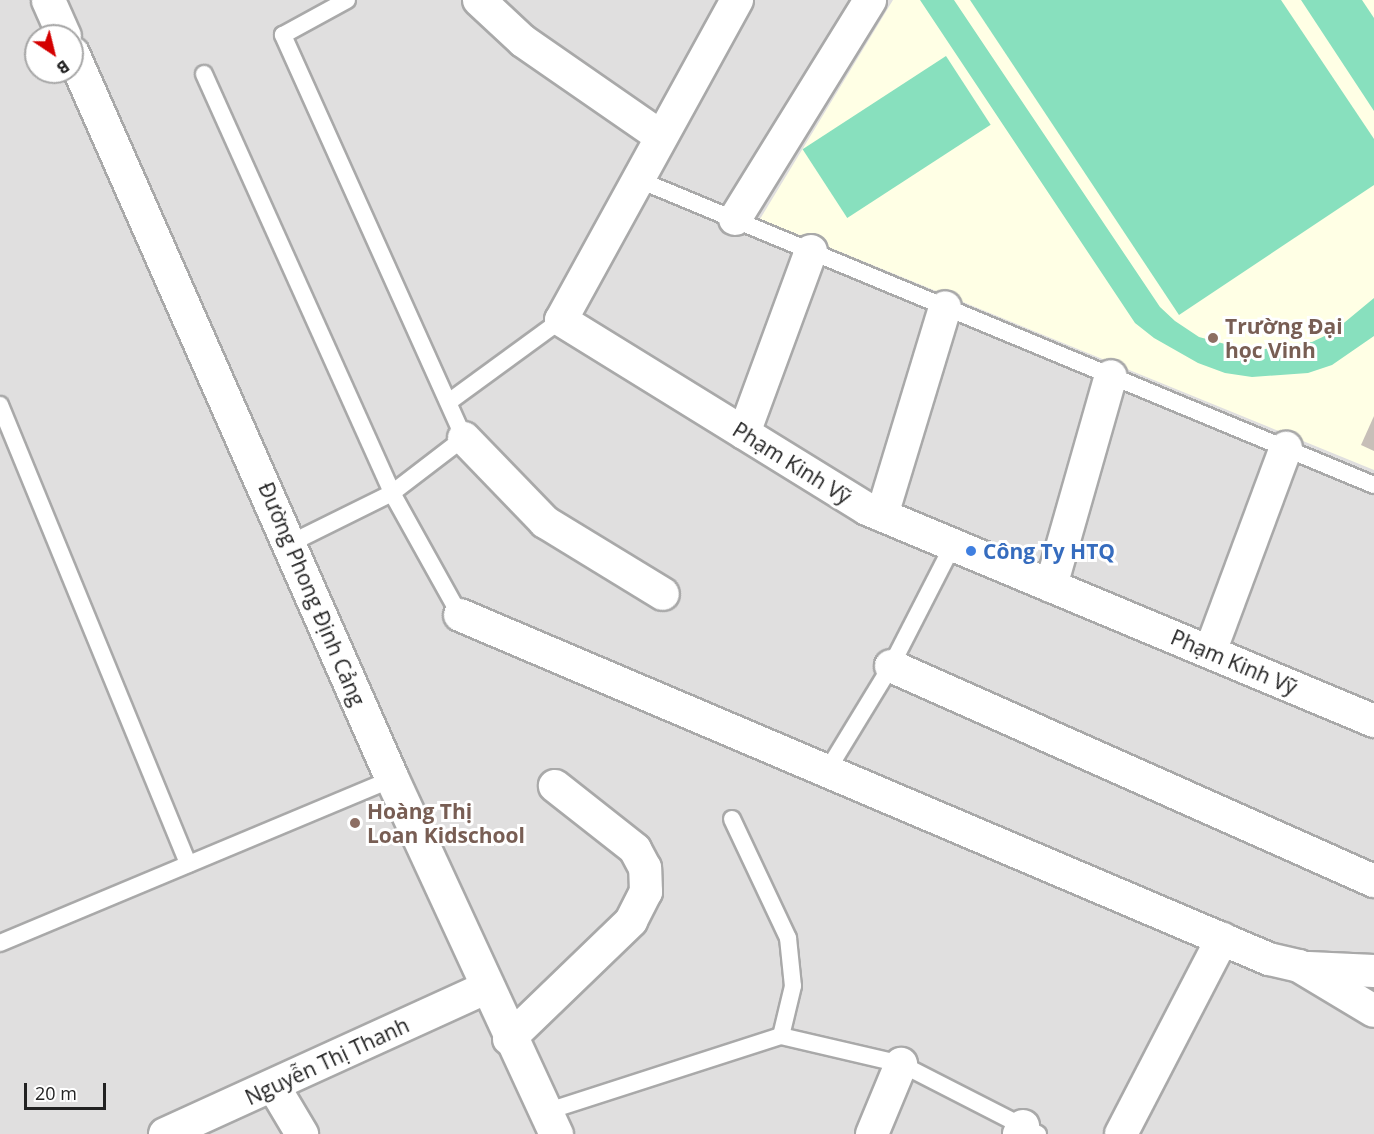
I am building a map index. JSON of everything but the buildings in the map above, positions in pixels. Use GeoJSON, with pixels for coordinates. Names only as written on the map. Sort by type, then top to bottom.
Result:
{"type":"FeatureCollection","features":[{"type":"Feature","properties":{"kind":"street"},"geometry":{"type":"LineString","coordinates":[[48,0],[59,24]]}},
{"type":"Feature","properties":{"kind":"street"},"geometry":{"type":"LineString","coordinates":[[479,0],[523,41],[660,136]]}},
{"type":"Feature","properties":{"kind":"street"},"geometry":{"type":"LineString","coordinates":[[561,320],[660,136],[737,0]]}},
{"type":"Feature","properties":{"kind":"street"},"geometry":{"type":"LineString","coordinates":[[735,219],[870,0]]}},
{"type":"Feature","properties":{"kind":"street","name":"Đường Phong Định Cảng"},"geometry":{"type":"LineString","coordinates":[[84,80],[291,543],[392,778],[509,1038],[550,1123]]}},
{"type":"Feature","properties":{"kind":"street"},"geometry":{"type":"LineString","coordinates":[[744,434],[811,251]]}},
{"type":"Feature","properties":{"kind":"street"},"geometry":{"type":"LineString","coordinates":[[882,515],[945,307]]}},
{"type":"Feature","properties":{"kind":"street","name":"Phạm Kinh Vỹ"},"geometry":{"type":"LineString","coordinates":[[561,320],[744,434],[882,515],[1374,721]]}},
{"type":"Feature","properties":{"kind":"street"},"geometry":{"type":"LineString","coordinates":[[1052,586],[1111,376]]}},
{"type":"Feature","properties":{"kind":"street"},"geometry":{"type":"LineString","coordinates":[[464,438],[545,522],[663,594]]}},
{"type":"Feature","properties":{"kind":"street"},"geometry":{"type":"LineString","coordinates":[[1210,652],[1286,448]]}},
{"type":"Feature","properties":{"kind":"street"},"geometry":{"type":"LineString","coordinates":[[460,615],[1269,960],[1334,972],[1374,971]]}},
{"type":"Feature","properties":{"kind":"street"},"geometry":{"type":"LineString","coordinates":[[891,666],[1374,881]]}},
{"type":"Feature","properties":{"kind":"street"},"geometry":{"type":"LineString","coordinates":[[509,1038],[631,921],[646,892],[645,868],[634,849],[555,786]]}},
{"type":"Feature","properties":{"kind":"street"},"geometry":{"type":"LineString","coordinates":[[1121,1134],[1222,939]]}},
{"type":"Feature","properties":{"kind":"street"},"geometry":{"type":"LineString","coordinates":[[1299,966],[1374,1011]]}},
{"type":"Feature","properties":{"kind":"street","name":"Nguyễn Thị Thanh"},"geometry":{"type":"LineString","coordinates":[[165,1134],[274,1087],[487,987]]}},
{"type":"Feature","properties":{"kind":"street"},"geometry":{"type":"LineString","coordinates":[[872,1134],[901,1064]]}},
{"type":"Feature","properties":{"kind":"street"},"geometry":{"type":"LineString","coordinates":[[274,1087],[302,1134]]}},
{"type":"Feature","properties":{"kind":"lane"},"geometry":{"type":"LineString","coordinates":[[291,543],[392,493],[464,438],[450,401],[284,35],[347,0]]}},
{"type":"Feature","properties":{"kind":"lane"},"geometry":{"type":"LineString","coordinates":[[204,74],[392,493],[460,615]]}},
{"type":"Feature","properties":{"kind":"lane"},"geometry":{"type":"LineString","coordinates":[[637,178],[1374,485]]}},
{"type":"Feature","properties":{"kind":"lane"},"geometry":{"type":"LineString","coordinates":[[450,401],[561,320]]}},
{"type":"Feature","properties":{"kind":"lane"},"geometry":{"type":"LineString","coordinates":[[0,405],[188,864]]}},
{"type":"Feature","properties":{"kind":"lane"},"geometry":{"type":"LineString","coordinates":[[827,771],[891,666],[953,545]]}},
{"type":"Feature","properties":{"kind":"lane"},"geometry":{"type":"LineString","coordinates":[[0,943],[392,778]]}},
{"type":"Feature","properties":{"kind":"lane"},"geometry":{"type":"LineString","coordinates":[[732,819],[788,938],[793,986],[781,1036]]}},
{"type":"Feature","properties":{"kind":"lane"},"geometry":{"type":"LineString","coordinates":[[550,1123],[781,1036],[901,1064],[1027,1131]]}},
{"type":"Feature","properties":{"kind":"shaded area"},"geometry":{"type":"Polygon","coordinates":[[[0,0],[1374,0],[1374,1134],[0,1134],[0,0]]]}},
{"type":"Feature","properties":{"kind":"shaded area","name":"Trường Đại học Vinh"},"geometry":{"type":"Polygon","coordinates":[[[893,0],[1374,0],[1374,470],[760,219],[893,0]]]}},
{"type":"Feature","properties":{"kind":"green space"},"geometry":{"type":"Polygon","coordinates":[[[920,0],[954,0],[1160,307],[1175,321],[1199,337],[1251,351],[1312,342],[1333,332],[1374,298],[1374,336],[1332,365],[1308,373],[1252,377],[1225,373],[1198,363],[1154,338],[1135,323],[920,0]]]}},
{"type":"Feature","properties":{"kind":"green space"},"geometry":{"type":"Polygon","coordinates":[[[970,0],[1281,0],[1374,139],[1374,185],[1179,315],[970,0]]]}},
{"type":"Feature","properties":{"kind":"green space"},"geometry":{"type":"Polygon","coordinates":[[[1301,0],[1362,0],[1374,18],[1374,111],[1301,0]]]}},
{"type":"Feature","properties":{"kind":"green space"},"geometry":{"type":"Polygon","coordinates":[[[946,56],[991,125],[847,218],[803,149],[946,56]]]}},
{"type":"Feature","properties":{"kind":"place","name":"Trường Đại học Vinh"},"geometry":{"type":"Point","coordinates":[1213,338]}},
{"type":"Feature","properties":{"kind":"place","name":"Công Ty HTQ"},"geometry":{"type":"Point","coordinates":[971,551]}},
{"type":"Feature","properties":{"kind":"place","name":"Hoàng Thị Loan Kidschool"},"geometry":{"type":"Point","coordinates":[355,823]}}]}
